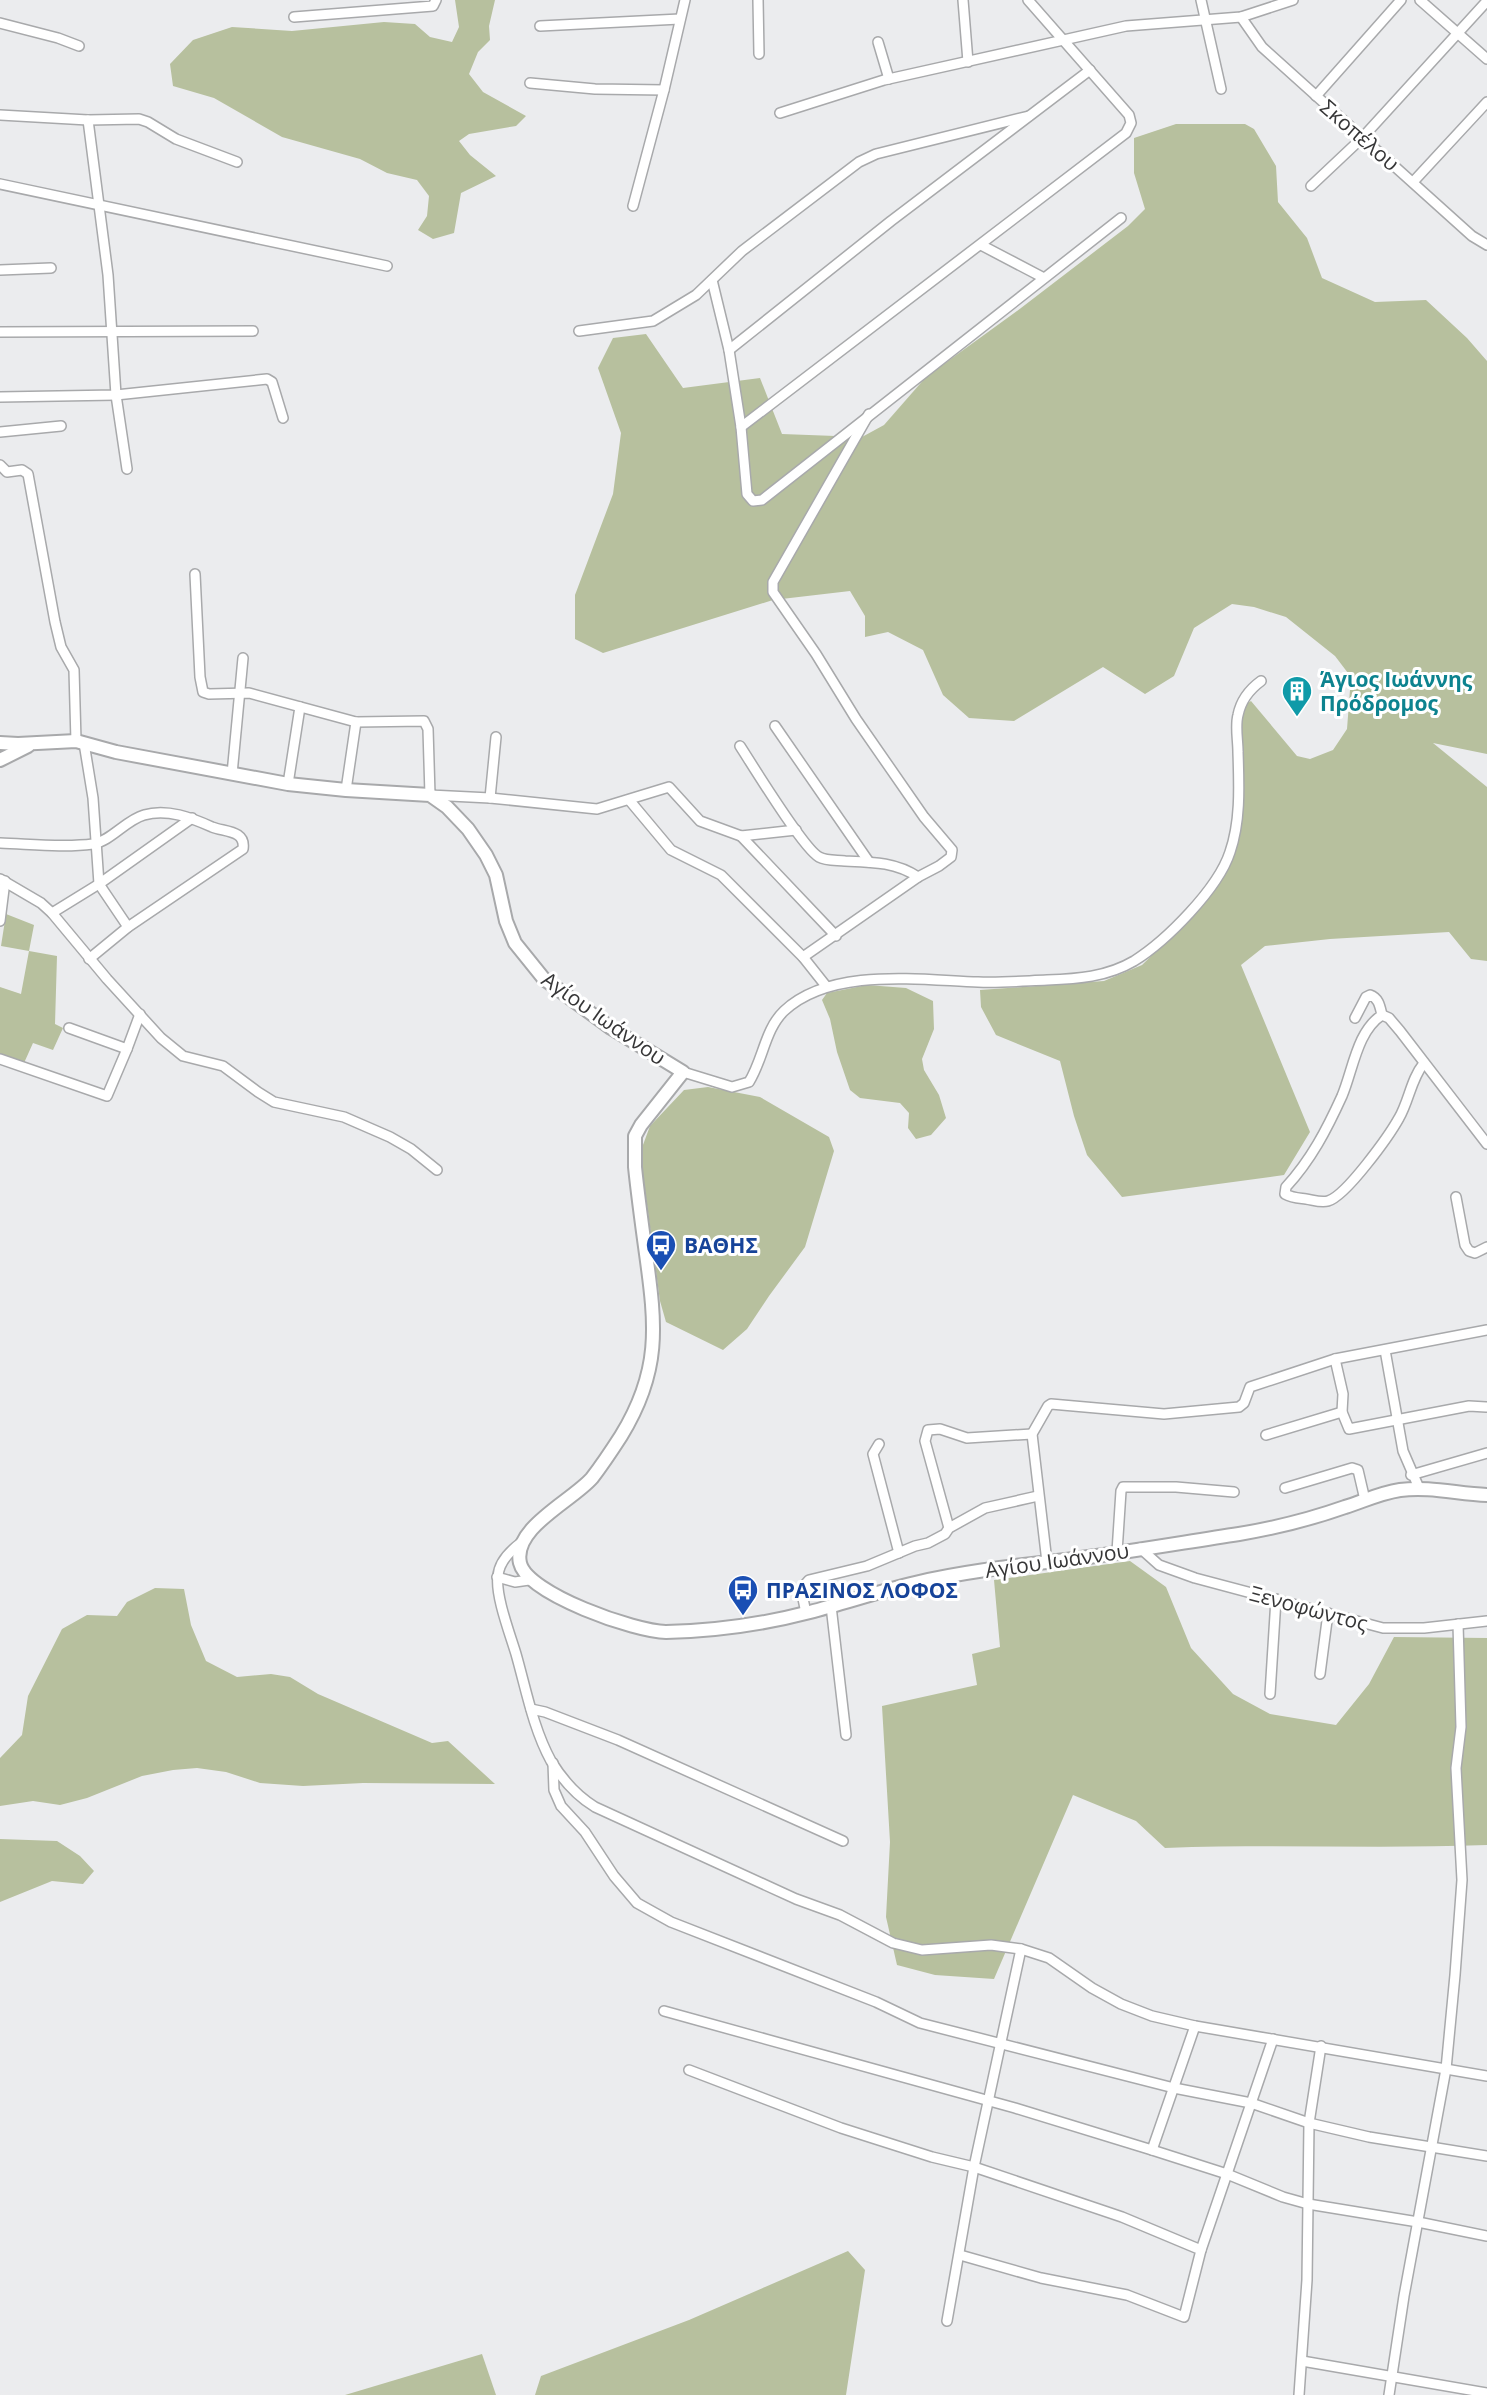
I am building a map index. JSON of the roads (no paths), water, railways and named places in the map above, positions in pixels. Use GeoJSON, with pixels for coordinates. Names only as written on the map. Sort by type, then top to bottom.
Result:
{"type":"FeatureCollection","features":[{"type":"Feature","properties":{"kind":"street"},"geometry":{"type":"LineString","coordinates":[[294,17],[433,6],[436,0]]}},
{"type":"Feature","properties":{"kind":"street"},"geometry":{"type":"LineString","coordinates":[[633,206],[685,0]]}},
{"type":"Feature","properties":{"kind":"street"},"geometry":{"type":"LineString","coordinates":[[758,0],[760,54]]}},
{"type":"Feature","properties":{"kind":"street"},"geometry":{"type":"LineString","coordinates":[[963,0],[968,62]]}},
{"type":"Feature","properties":{"kind":"street"},"geometry":{"type":"LineString","coordinates":[[741,427],[1126,132],[1132,123],[1129,115],[1028,0]]}},
{"type":"Feature","properties":{"kind":"street"},"geometry":{"type":"LineString","coordinates":[[1201,0],[1221,89]]}},
{"type":"Feature","properties":{"kind":"street"},"geometry":{"type":"LineString","coordinates":[[780,113],[889,79],[1126,26],[1241,17],[1293,0]]}},
{"type":"Feature","properties":{"kind":"street"},"geometry":{"type":"LineString","coordinates":[[1316,96],[1401,0]]}},
{"type":"Feature","properties":{"kind":"street"},"geometry":{"type":"LineString","coordinates":[[1420,0],[1487,59]]}},
{"type":"Feature","properties":{"kind":"street"},"geometry":{"type":"LineString","coordinates":[[1311,186],[1363,137],[1487,1]]}},
{"type":"Feature","properties":{"kind":"street","name":"Σκοπέλου"},"geometry":{"type":"LineString","coordinates":[[1241,17],[1256,41],[1472,236],[1487,245]]}},
{"type":"Feature","properties":{"kind":"street"},"geometry":{"type":"LineString","coordinates":[[540,26],[680,19]]}},
{"type":"Feature","properties":{"kind":"street"},"geometry":{"type":"LineString","coordinates":[[0,23],[79,46]]}},
{"type":"Feature","properties":{"kind":"street"},"geometry":{"type":"LineString","coordinates":[[878,42],[889,79]]}},
{"type":"Feature","properties":{"kind":"street"},"geometry":{"type":"LineString","coordinates":[[729,350],[891,221],[1090,70]]}},
{"type":"Feature","properties":{"kind":"street"},"geometry":{"type":"LineString","coordinates":[[530,83],[595,89],[664,90]]}},
{"type":"Feature","properties":{"kind":"street"},"geometry":{"type":"LineString","coordinates":[[1413,182],[1487,102]]}},
{"type":"Feature","properties":{"kind":"street"},"geometry":{"type":"LineString","coordinates":[[0,116],[88,120],[139,119],[176,139],[237,162]]}},
{"type":"Feature","properties":{"kind":"street"},"geometry":{"type":"LineString","coordinates":[[579,331],[653,321],[696,295],[742,251],[859,162],[876,154],[1029,116]]}},
{"type":"Feature","properties":{"kind":"street"},"geometry":{"type":"LineString","coordinates":[[88,120],[108,275],[116,395],[127,469]]}},
{"type":"Feature","properties":{"kind":"street"},"geometry":{"type":"LineString","coordinates":[[0,184],[387,266]]}},
{"type":"Feature","properties":{"kind":"street"},"geometry":{"type":"LineString","coordinates":[[712,280],[729,350],[741,427],[747,494],[753,501],[762,500],[1121,218]]}},
{"type":"Feature","properties":{"kind":"street"},"geometry":{"type":"LineString","coordinates":[[981,245],[1044,278]]}},
{"type":"Feature","properties":{"kind":"street"},"geometry":{"type":"LineString","coordinates":[[0,270],[51,268]]}},
{"type":"Feature","properties":{"kind":"street"},"geometry":{"type":"LineString","coordinates":[[0,332],[253,331]]}},
{"type":"Feature","properties":{"kind":"street"},"geometry":{"type":"LineString","coordinates":[[0,397],[116,395],[267,379],[272,382],[283,418]]}},
{"type":"Feature","properties":{"kind":"street"},"geometry":{"type":"LineString","coordinates":[[803,957],[918,877],[939,866],[951,857],[952,850],[924,817],[856,719],[773,592],[773,582],[869,415]]}},
{"type":"Feature","properties":{"kind":"street"},"geometry":{"type":"LineString","coordinates":[[0,432],[61,426]]}},
{"type":"Feature","properties":{"kind":"street"},"geometry":{"type":"LineString","coordinates":[[0,465],[7,471],[22,470],[28,474],[55,622],[61,647],[74,670],[80,742],[93,798],[99,884],[128,928]]}},
{"type":"Feature","properties":{"kind":"street"},"geometry":{"type":"LineString","coordinates":[[195,574],[201,688],[209,694],[249,693],[356,722],[424,720],[427,723],[430,794]]}},
{"type":"Feature","properties":{"kind":"street"},"geometry":{"type":"LineString","coordinates":[[232,774],[243,658]]}},
{"type":"Feature","properties":{"kind":"street"},"geometry":{"type":"LineString","coordinates":[[683,1072],[732,1087],[750,1082],[782,1012],[826,986],[870,981],[981,982],[1066,979],[1108,974],[1134,961],[1169,933],[1202,901],[1230,853],[1239,802],[1237,716],[1250,689],[1261,681]]}},
{"type":"Feature","properties":{"kind":"street"},"geometry":{"type":"LineString","coordinates":[[288,784],[300,707]]}},
{"type":"Feature","properties":{"kind":"street"},"geometry":{"type":"LineString","coordinates":[[346,790],[356,722]]}},
{"type":"Feature","properties":{"kind":"street"},"geometry":{"type":"LineString","coordinates":[[775,726],[869,862]]}},
{"type":"Feature","properties":{"kind":"street"},"geometry":{"type":"LineString","coordinates":[[490,797],[496,737]]}},
{"type":"Feature","properties":{"kind":"street"},"geometry":{"type":"LineString","coordinates":[[0,743],[80,742],[116,752],[288,784],[346,790],[490,797],[597,809],[669,787],[700,821],[741,836],[796,830]]}},
{"type":"Feature","properties":{"kind":"street"},"geometry":{"type":"LineString","coordinates":[[0,760],[32,744]]}},
{"type":"Feature","properties":{"kind":"street"},"geometry":{"type":"LineString","coordinates":[[740,746],[817,857],[903,867],[918,877]]}},
{"type":"Feature","properties":{"kind":"street","name":"Αγίου Ιωάννου"},"geometry":{"type":"LineString","coordinates":[[430,794],[468,829],[492,864],[506,921],[516,943],[544,979],[611,1028],[683,1072],[641,1125],[634,1145],[654,1306],[655,1332],[646,1384],[636,1409],[591,1479],[539,1522],[523,1541]]}},
{"type":"Feature","properties":{"kind":"street"},"geometry":{"type":"LineString","coordinates":[[630,801],[671,850],[721,875],[803,957],[826,986]]}},
{"type":"Feature","properties":{"kind":"street"},"geometry":{"type":"LineString","coordinates":[[0,843],[96,844],[140,816],[151,813],[169,813],[192,818],[237,834],[243,840],[243,849],[128,928],[89,959]]}},
{"type":"Feature","properties":{"kind":"street"},"geometry":{"type":"LineString","coordinates":[[52,913],[99,884],[192,818]]}},
{"type":"Feature","properties":{"kind":"street"},"geometry":{"type":"LineString","coordinates":[[741,836],[836,936]]}},
{"type":"Feature","properties":{"kind":"street"},"geometry":{"type":"LineString","coordinates":[[0,921],[2,880],[41,903],[52,913],[89,959],[183,1056],[223,1066],[274,1101],[344,1117],[411,1149],[437,1170]]}},
{"type":"Feature","properties":{"kind":"street"},"geometry":{"type":"LineString","coordinates":[[1355,1018],[1366,997],[1370,995],[1380,1004],[1382,1015]]}},
{"type":"Feature","properties":{"kind":"street"},"geometry":{"type":"LineString","coordinates":[[0,1059],[107,1096],[140,1014]]}},
{"type":"Feature","properties":{"kind":"street"},"geometry":{"type":"LineString","coordinates":[[1382,1015],[1367,1030],[1343,1094],[1326,1129],[1308,1160],[1286,1187],[1286,1194],[1323,1202],[1339,1195],[1362,1170],[1399,1118],[1424,1063]]}},
{"type":"Feature","properties":{"kind":"street"},"geometry":{"type":"LineString","coordinates":[[1382,1015],[1389,1018],[1487,1144]]}},
{"type":"Feature","properties":{"kind":"street"},"geometry":{"type":"LineString","coordinates":[[69,1028],[127,1049]]}},
{"type":"Feature","properties":{"kind":"street"},"geometry":{"type":"LineString","coordinates":[[1456,1198],[1465,1245],[1469,1251],[1475,1253],[1487,1247]]}},
{"type":"Feature","properties":{"kind":"street"},"geometry":{"type":"LineString","coordinates":[[1047,1562],[1032,1434],[1051,1404],[1164,1414],[1239,1407],[1244,1404],[1250,1387],[1256,1384],[1335,1359],[1487,1330]]}},
{"type":"Feature","properties":{"kind":"street"},"geometry":{"type":"LineString","coordinates":[[1385,1350],[1403,1451],[1411,1475],[1419,1488]]}},
{"type":"Feature","properties":{"kind":"street"},"geometry":{"type":"LineString","coordinates":[[1335,1359],[1343,1394],[1342,1412],[1349,1429],[1469,1406],[1486,1407]]}},
{"type":"Feature","properties":{"kind":"street"},"geometry":{"type":"LineString","coordinates":[[1266,1435],[1342,1412]]}},
{"type":"Feature","properties":{"kind":"street"},"geometry":{"type":"LineString","coordinates":[[949,1528],[925,1441],[928,1430],[940,1429],[967,1438],[1032,1434]]}},
{"type":"Feature","properties":{"kind":"street"},"geometry":{"type":"LineString","coordinates":[[879,1444],[873,1454],[899,1553]]}},
{"type":"Feature","properties":{"kind":"street"},"geometry":{"type":"LineString","coordinates":[[1411,1475],[1487,1453]]}},
{"type":"Feature","properties":{"kind":"street"},"geometry":{"type":"LineString","coordinates":[[1285,1488],[1352,1468],[1358,1469],[1365,1500]]}},
{"type":"Feature","properties":{"kind":"street"},"geometry":{"type":"LineString","coordinates":[[1117,1552],[1123,1487],[1177,1487],[1234,1492]]}},
{"type":"Feature","properties":{"kind":"street","name":"Αγίου Ιωάννου"},"geometry":{"type":"LineString","coordinates":[[529,1580],[594,1613],[645,1630],[702,1630],[806,1613],[913,1583],[973,1572],[1243,1533],[1307,1519],[1381,1493],[1419,1488],[1487,1495]]}},
{"type":"Feature","properties":{"kind":"street"},"geometry":{"type":"LineString","coordinates":[[806,1613],[801,1589],[804,1583],[867,1566],[938,1538],[949,1528],[985,1508],[1038,1496]]}},
{"type":"Feature","properties":{"kind":"street"},"geometry":{"type":"LineString","coordinates":[[523,1541],[504,1560],[497,1577],[504,1613],[531,1709],[553,1763],[582,1799],[595,1807],[796,1899],[840,1915],[893,1943],[922,1951],[991,1945],[1021,1949],[1049,1958],[1121,2004],[1152,2016],[1195,2026],[1487,2076]]}},
{"type":"Feature","properties":{"kind":"street"},"geometry":{"type":"LineString","coordinates":[[497,1577],[515,1582],[529,1580],[520,1565],[523,1541]]}},
{"type":"Feature","properties":{"kind":"street","name":"Ξενοφώντος"},"geometry":{"type":"LineString","coordinates":[[1140,1548],[1159,1565],[1178,1572],[1350,1621],[1394,1629],[1487,1621]]}},
{"type":"Feature","properties":{"kind":"street"},"geometry":{"type":"LineString","coordinates":[[1270,1695],[1276,1599]]}},
{"type":"Feature","properties":{"kind":"street"},"geometry":{"type":"LineString","coordinates":[[831,1606],[846,1735]]}},
{"type":"Feature","properties":{"kind":"street"},"geometry":{"type":"LineString","coordinates":[[1320,1674],[1328,1613]]}},
{"type":"Feature","properties":{"kind":"street"},"geometry":{"type":"LineString","coordinates":[[1389,2395],[1446,2069],[1462,1880],[1456,1768],[1461,1727],[1458,1624]]}},
{"type":"Feature","properties":{"kind":"street"},"geometry":{"type":"LineString","coordinates":[[531,1709],[618,1740],[843,1840]]}},
{"type":"Feature","properties":{"kind":"street"},"geometry":{"type":"LineString","coordinates":[[553,1763],[554,1790],[561,1806],[585,1832],[614,1876],[637,1903],[671,1922],[876,2002],[920,2023],[1174,2088],[1251,2103],[1309,2123],[1369,2137],[1487,2157]]}},
{"type":"Feature","properties":{"kind":"street"},"geometry":{"type":"LineString","coordinates":[[947,2321],[974,2167],[1021,1949]]}},
{"type":"Feature","properties":{"kind":"street"},"geometry":{"type":"LineString","coordinates":[[664,2011],[988,2100],[1227,2174],[1283,2197],[1308,2204],[1487,2236]]}},
{"type":"Feature","properties":{"kind":"street"},"geometry":{"type":"LineString","coordinates":[[1152,2150],[1195,2026]]}},
{"type":"Feature","properties":{"kind":"street"},"geometry":{"type":"LineString","coordinates":[[960,2255],[1041,2278],[1126,2295],[1184,2317],[1201,2250],[1273,2039]]}},
{"type":"Feature","properties":{"kind":"street"},"geometry":{"type":"LineString","coordinates":[[1299,2395],[1307,2280],[1309,2123],[1321,2046]]}},
{"type":"Feature","properties":{"kind":"street"},"geometry":{"type":"LineString","coordinates":[[689,2070],[841,2129],[974,2167],[1122,2217],[1201,2250]]}},
{"type":"Feature","properties":{"kind":"street"},"geometry":{"type":"LineString","coordinates":[[1302,2361],[1487,2393]]}},
{"type":"Feature","properties":{"kind":"place","name":"Άγιος Ιωάννης Πρόδρομος"},"geometry":{"type":"Point","coordinates":[1297,718]}},
{"type":"Feature","properties":{"kind":"place","name":"ΒΑΘΗΣ"},"geometry":{"type":"Point","coordinates":[661,1272]}},
{"type":"Feature","properties":{"kind":"place","name":"ΠΡΑΣΙΝΟΣ ΛΟΦΟΣ"},"geometry":{"type":"Point","coordinates":[743,1617]}}]}
